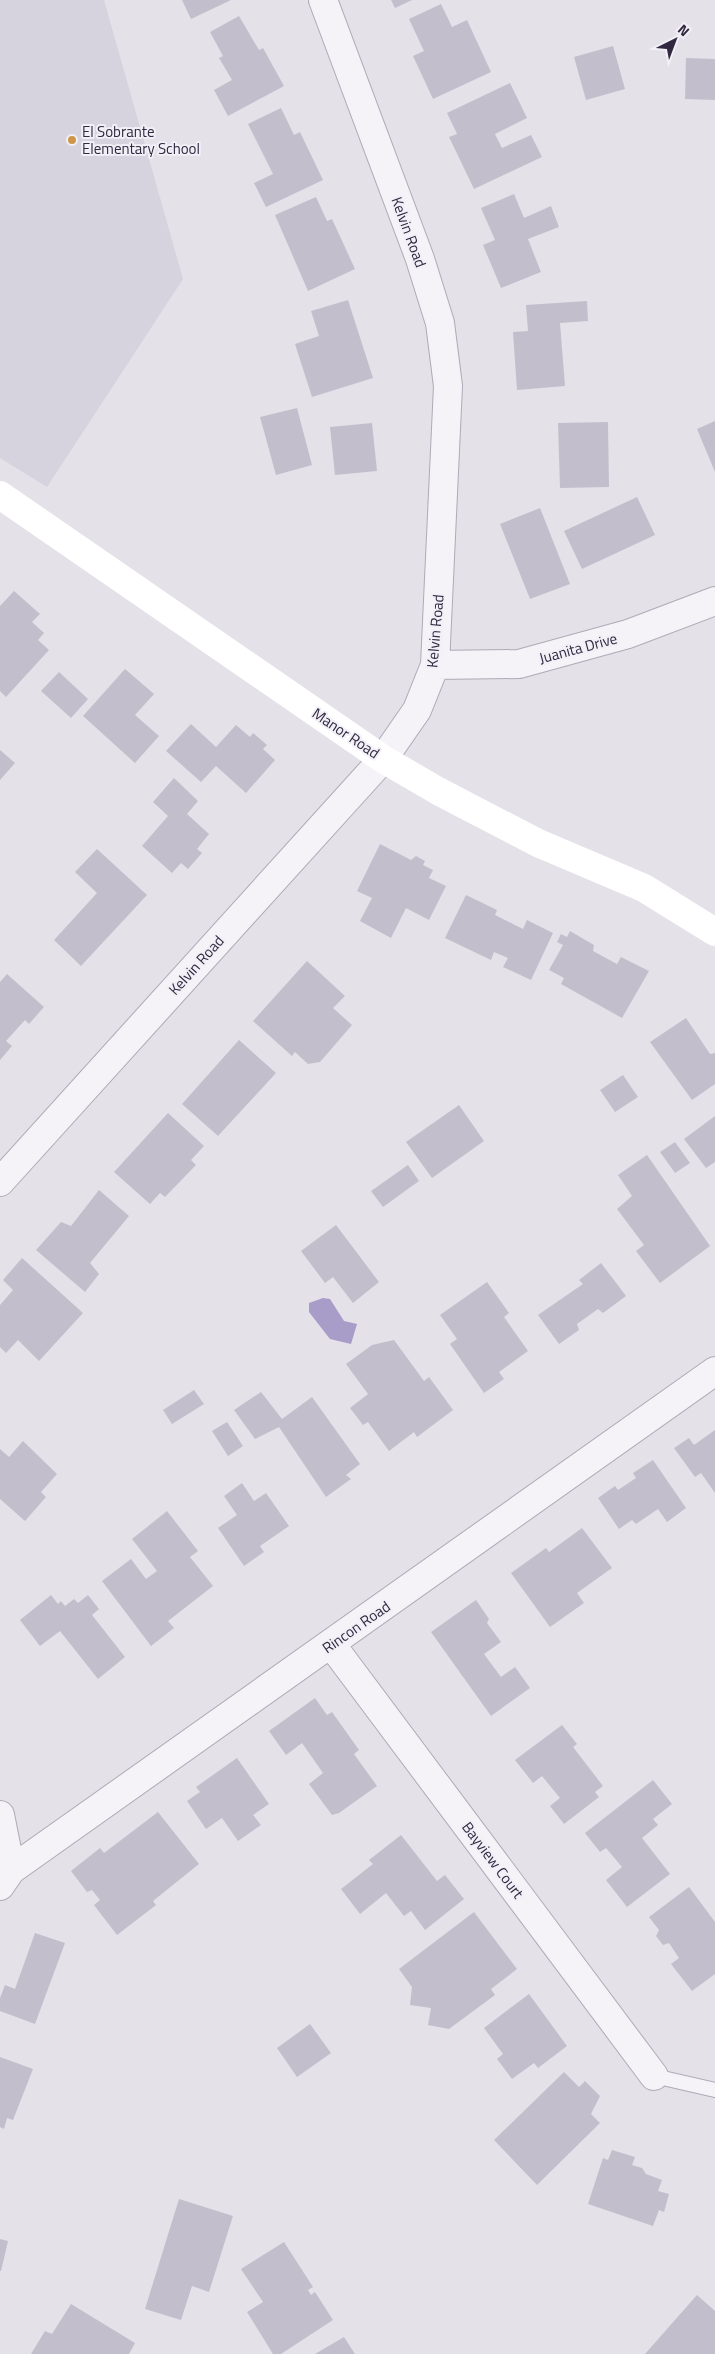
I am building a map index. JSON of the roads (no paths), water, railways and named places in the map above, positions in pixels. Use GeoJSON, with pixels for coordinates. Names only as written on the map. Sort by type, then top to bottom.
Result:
{"type":"FeatureCollection","features":[{"type":"Feature","properties":{"kind":"street","name":"Kelvin Road"},"geometry":{"type":"LineString","coordinates":[[0,1182],[383,759],[417,710],[435,665],[448,386],[440,323],[420,259],[323,0]]}},
{"type":"Feature","properties":{"kind":"street","name":"Manor Road"},"geometry":{"type":"LineString","coordinates":[[0,495],[383,759],[438,791],[538,843],[644,888],[715,932]]}},
{"type":"Feature","properties":{"kind":"street","name":"Juanita Drive"},"geometry":{"type":"LineString","coordinates":[[435,665],[519,664],[628,634],[715,601]]}},
{"type":"Feature","properties":{"kind":"street","name":"Rincon Road"},"geometry":{"type":"LineString","coordinates":[[6,1878],[715,1371]]}},
{"type":"Feature","properties":{"kind":"street","name":"Bayview Court"},"geometry":{"type":"LineString","coordinates":[[331,1644],[654,2076]]}},
{"type":"Feature","properties":{"kind":"street"},"geometry":{"type":"LineString","coordinates":[[0,1814],[6,1878]]}},
{"type":"Feature","properties":{"kind":"lane"},"geometry":{"type":"LineString","coordinates":[[654,2076],[715,2090]]}},
{"type":"Feature","properties":{"kind":"place","name":"El Sobrante Elementary School"},"geometry":{"type":"Point","coordinates":[72,140]}}]}
